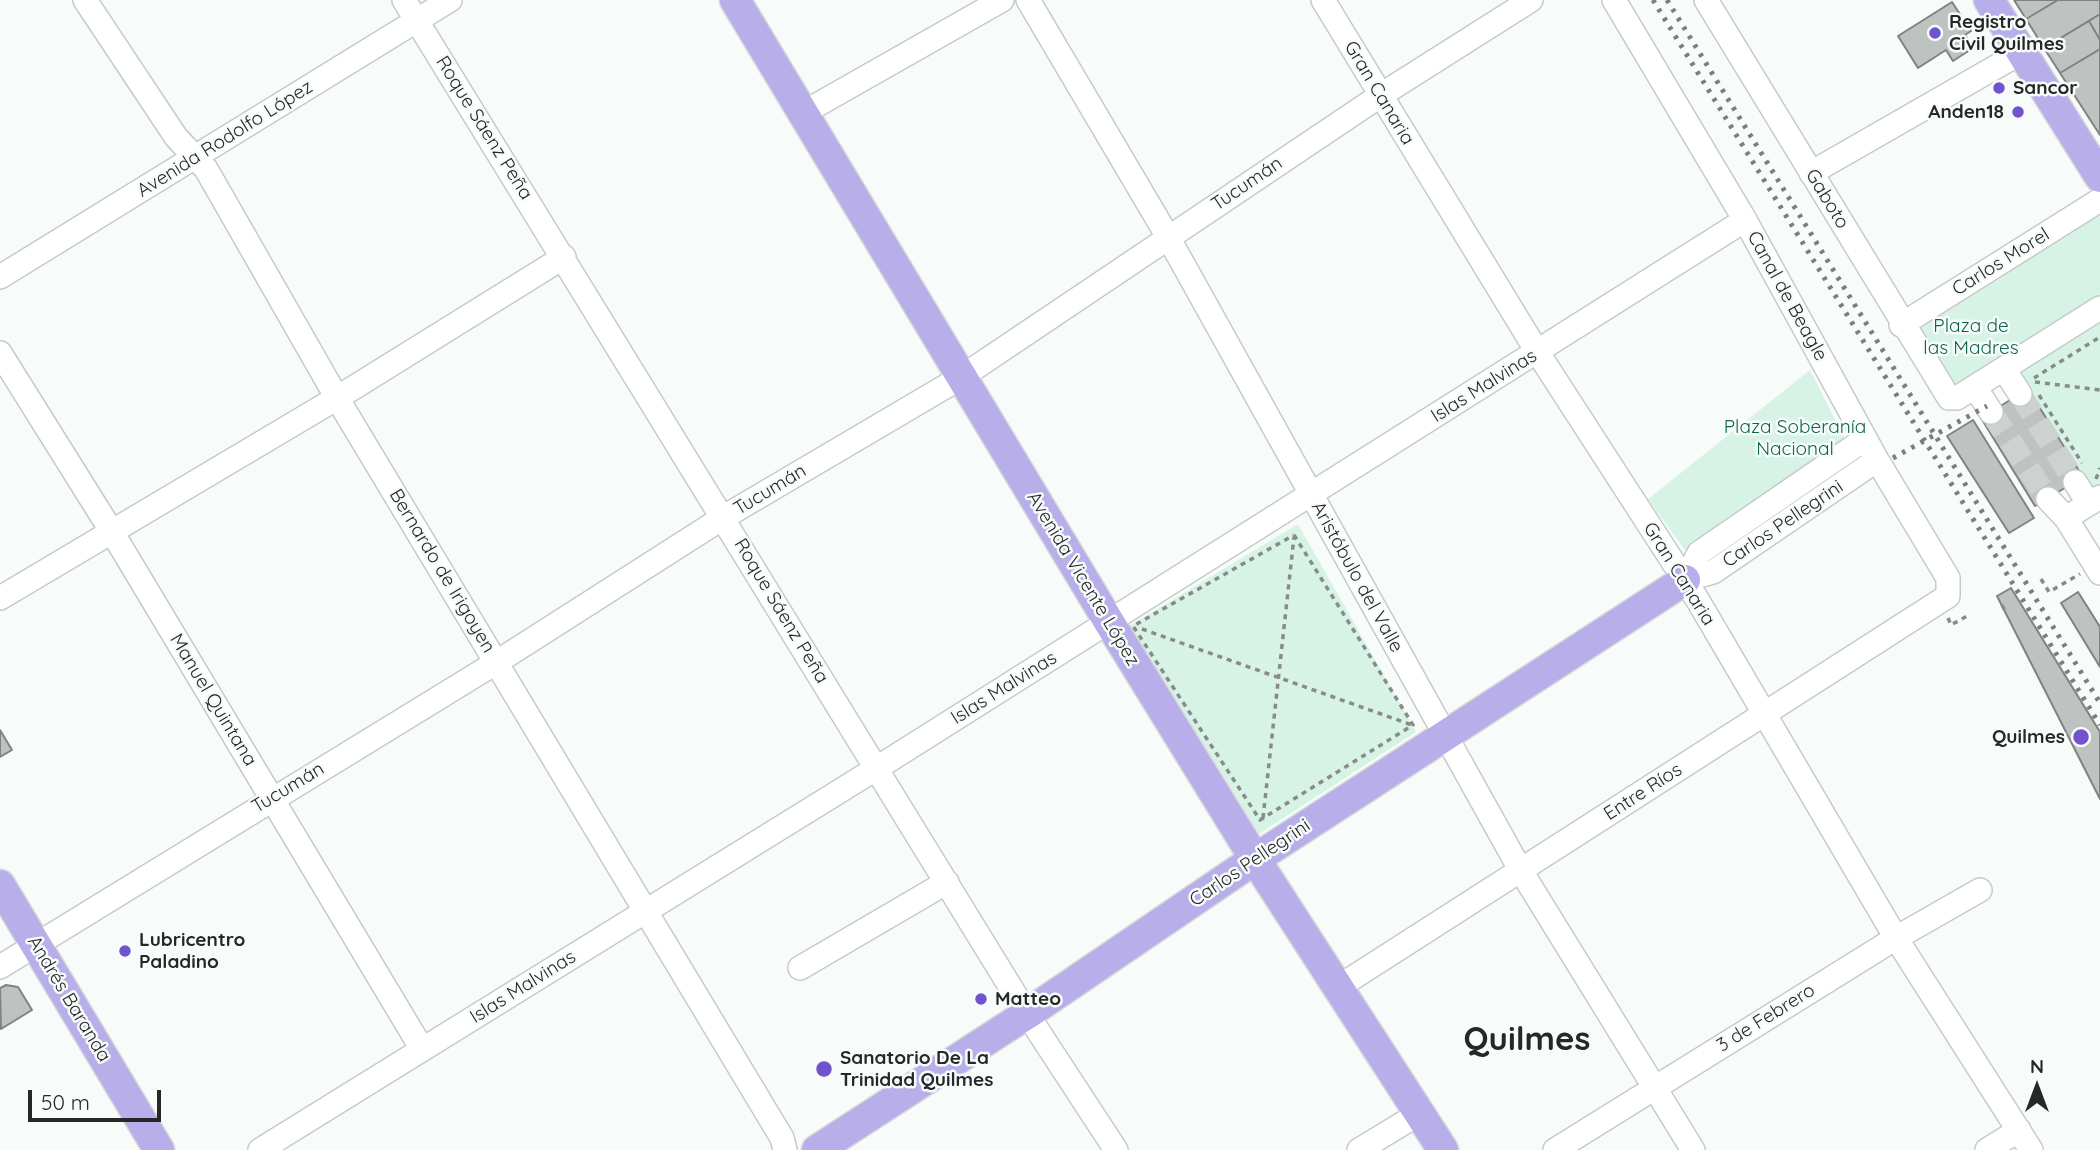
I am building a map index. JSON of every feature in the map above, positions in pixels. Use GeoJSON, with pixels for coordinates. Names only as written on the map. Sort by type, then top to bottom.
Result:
{"type":"FeatureCollection","features":[{"type":"Feature","properties":{"kind":"main road","name":"Avenida Vicente López"},"geometry":{"type":"LineString","coordinates":[[735,0],[960,378],[1121,624],[1255,859],[1443,1150]]}},
{"type":"Feature","properties":{"kind":"main road"},"geometry":{"type":"LineString","coordinates":[[1989,0],[2098,171]]}},
{"type":"Feature","properties":{"kind":"main road","name":"Carlos Pellegrini"},"geometry":{"type":"LineString","coordinates":[[817,1150],[1027,1014],[1255,859],[1685,580]]}},
{"type":"Feature","properties":{"kind":"main road","name":"Andrés Baranda"},"geometry":{"type":"LineString","coordinates":[[0,885],[19,955],[159,1150]]}},
{"type":"Feature","properties":{"kind":"main road","name":"Andrés Baranda"},"geometry":{"type":"LineString","coordinates":[[0,921],[135,1150]]}},
{"type":"Feature","properties":{"kind":"street","name":"Bernardo de Irigoyen"},"geometry":{"type":"LineString","coordinates":[[85,0],[176,137],[206,169],[337,398],[782,1138],[785,1150]]}},
{"type":"Feature","properties":{"kind":"street","name":"Roque Sáenz Peña"},"geometry":{"type":"LineString","coordinates":[[404,0],[1027,1014],[1116,1150]]}},
{"type":"Feature","properties":{"kind":"street","name":"Avenida Rodolfo López"},"geometry":{"type":"LineString","coordinates":[[0,278],[450,0]]}},
{"type":"Feature","properties":{"kind":"street"},"geometry":{"type":"LineString","coordinates":[[803,113],[1002,0]]}},
{"type":"Feature","properties":{"kind":"street","name":"Aristóbulo del Valle"},"geometry":{"type":"LineString","coordinates":[[1028,0],[1168,237],[1521,871],[1693,1150]]}},
{"type":"Feature","properties":{"kind":"street","name":"Gran Canaria"},"geometry":{"type":"LineString","coordinates":[[1323,0],[1538,353],[1685,580],[1896,938],[2031,1150]]}},
{"type":"Feature","properties":{"kind":"street","name":"Tucumán"},"geometry":{"type":"LineString","coordinates":[[19,955],[271,798],[497,662],[724,517],[960,378],[1381,95],[1531,0]]}},
{"type":"Feature","properties":{"kind":"street","name":"Canal de Beagle"},"geometry":{"type":"LineString","coordinates":[[1614,0],[1745,220],[1877,460],[1948,578],[1948,596]]}},
{"type":"Feature","properties":{"kind":"street","name":"Gaboto"},"geometry":{"type":"LineString","coordinates":[[1706,0],[1901,325],[1949,398],[1957,398],[1975,387]]}},
{"type":"Feature","properties":{"kind":"street"},"geometry":{"type":"LineString","coordinates":[[1811,173],[2022,52]]}},
{"type":"Feature","properties":{"kind":"street","name":"Carlos Morel"},"geometry":{"type":"LineString","coordinates":[[1901,325],[2100,200]]}},
{"type":"Feature","properties":{"kind":"street","name":"Islas Malvinas"},"geometry":{"type":"LineString","coordinates":[[260,1150],[877,768],[1121,624],[1310,493],[1538,353],[1745,220]]}},
{"type":"Feature","properties":{"kind":"street"},"geometry":{"type":"LineString","coordinates":[[0,598],[337,398],[564,257]]}},
{"type":"Feature","properties":{"kind":"street"},"geometry":{"type":"LineString","coordinates":[[1991,412],[1975,387],[2100,308]]}},
{"type":"Feature","properties":{"kind":"street","name":"Manuel Quintana"},"geometry":{"type":"LineString","coordinates":[[0,353],[112,532],[422,1049]]}},
{"type":"Feature","properties":{"kind":"street"},"geometry":{"type":"LineString","coordinates":[[2004,369],[2025,387]]}},
{"type":"Feature","properties":{"kind":"street","name":"Carlos Pellegrini"},"geometry":{"type":"LineString","coordinates":[[1685,580],[1699,553],[1866,439]]}},
{"type":"Feature","properties":{"kind":"street","name":"Carlos Pellegrini"},"geometry":{"type":"LineString","coordinates":[[1685,580],[1713,572],[1877,460]]}},
{"type":"Feature","properties":{"kind":"street"},"geometry":{"type":"LineString","coordinates":[[2066,518],[2095,501],[2075,482]]}},
{"type":"Feature","properties":{"kind":"street"},"geometry":{"type":"LineString","coordinates":[[2048,499],[2066,518],[2098,569]]}},
{"type":"Feature","properties":{"kind":"street","name":"Entre Ríos"},"geometry":{"type":"LineString","coordinates":[[1337,988],[1948,596]]}},
{"type":"Feature","properties":{"kind":"street"},"geometry":{"type":"LineString","coordinates":[[800,968],[947,882]]}},
{"type":"Feature","properties":{"kind":"street","name":"3 de Febrero"},"geometry":{"type":"LineString","coordinates":[[1555,1150],[1654,1086],[1896,938],[1980,890]]}},
{"type":"Feature","properties":{"kind":"street"},"geometry":{"type":"LineString","coordinates":[[1359,1150],[1420,1113]]}},
{"type":"Feature","properties":{"kind":"street"},"geometry":{"type":"LineString","coordinates":[[1987,1150],[2019,1130]]}},
{"type":"Feature","properties":{"kind":"path"},"geometry":{"type":"LineString","coordinates":[[2025,387],[2100,337]]}},
{"type":"Feature","properties":{"kind":"path"},"geometry":{"type":"LineString","coordinates":[[2025,387],[2100,390]]}},
{"type":"Feature","properties":{"kind":"path"},"geometry":{"type":"LineString","coordinates":[[2025,387],[2095,484],[2100,480]]}},
{"type":"Feature","properties":{"kind":"path"},"geometry":{"type":"LineString","coordinates":[[1121,624],[1294,535]]}},
{"type":"Feature","properties":{"kind":"path"},"geometry":{"type":"LineString","coordinates":[[1263,818],[1294,535]]}},
{"type":"Feature","properties":{"kind":"path"},"geometry":{"type":"LineString","coordinates":[[1294,535],[1413,725]]}},
{"type":"Feature","properties":{"kind":"path"},"geometry":{"type":"LineString","coordinates":[[2040,579],[2049,592],[2098,569]]}},
{"type":"Feature","properties":{"kind":"path"},"geometry":{"type":"LineString","coordinates":[[2002,605],[2006,612]]}},
{"type":"Feature","properties":{"kind":"path"},"geometry":{"type":"LineString","coordinates":[[1951,625],[1967,616]]}},
{"type":"Feature","properties":{"kind":"path"},"geometry":{"type":"LineString","coordinates":[[1121,624],[1413,725]]}},
{"type":"Feature","properties":{"kind":"path"},"geometry":{"type":"LineString","coordinates":[[1121,624],[1260,820],[1413,725]]}},
{"type":"Feature","properties":{"kind":"green space","name":"Plaza de las Madres"},"geometry":{"type":"Polygon","coordinates":[[[2096,213],[2100,218],[2100,295],[1952,393],[1910,333],[2096,213]]]}},
{"type":"Feature","properties":{"kind":"green space"},"geometry":{"type":"Polygon","coordinates":[[[2100,318],[2100,484],[2092,489],[2017,370],[2100,318]]]}},
{"type":"Feature","properties":{"kind":"green space","name":"Plaza Soberanía Nacional"},"geometry":{"type":"Polygon","coordinates":[[[1810,370],[1851,451],[1695,564],[1648,499],[1810,370]]]}},
{"type":"Feature","properties":{"kind":"green space"},"geometry":{"type":"Polygon","coordinates":[[[1298,524],[1416,732],[1259,834],[1129,626],[1298,524]]]}},
{"type":"Feature","properties":{"kind":"building"},"geometry":{"type":"Polygon","coordinates":[[[2014,0],[2058,0],[2026,19],[2014,0]]]}},
{"type":"Feature","properties":{"kind":"building"},"geometry":{"type":"Polygon","coordinates":[[[2058,0],[2100,0],[2100,14],[2044,48],[2026,19],[2058,0]]]}},
{"type":"Feature","properties":{"kind":"building","name":"Registro Civil Quilmes"},"geometry":{"type":"Polygon","coordinates":[[[1952,2],[1971,31],[1965,35],[1973,48],[1953,61],[1946,50],[1918,68],[1898,36],[1952,2]]]}},
{"type":"Feature","properties":{"kind":"building"},"geometry":{"type":"Polygon","coordinates":[[[2100,14],[2100,40],[2089,21],[2100,14]]]}},
{"type":"Feature","properties":{"kind":"building"},"geometry":{"type":"Polygon","coordinates":[[[2089,21],[2100,40],[2100,49],[2060,73],[2044,48],[2089,21]]]}},
{"type":"Feature","properties":{"kind":"building"},"geometry":{"type":"Polygon","coordinates":[[[2100,49],[2100,135],[2060,73],[2100,49]]]}},
{"type":"Feature","properties":{"kind":"building"},"geometry":{"type":"Polygon","coordinates":[[[2028,389],[2083,477],[2035,506],[1981,418],[2028,389]]]}},
{"type":"Feature","properties":{"kind":"building"},"geometry":{"type":"Polygon","coordinates":[[[1973,420],[2034,518],[2009,533],[1947,436],[1973,420]]]}},
{"type":"Feature","properties":{"kind":"building"},"geometry":{"type":"Polygon","coordinates":[[[2011,588],[2100,732],[2100,799],[1997,596],[2011,588]]]}},
{"type":"Feature","properties":{"kind":"building"},"geometry":{"type":"Polygon","coordinates":[[[2078,592],[2100,627],[2100,667],[2061,603],[2078,592]]]}},
{"type":"Feature","properties":{"kind":"building"},"geometry":{"type":"Polygon","coordinates":[[[0,730],[12,750],[0,757],[0,730]]]}},
{"type":"Feature","properties":{"kind":"building"},"geometry":{"type":"Polygon","coordinates":[[[6,985],[18,987],[32,1010],[1,1029],[0,988],[6,985]]]}},
{"type":"Feature","properties":{"kind":"tunnel"},"geometry":{"type":"LineString","coordinates":[[2020,394],[2075,482]]}},
{"type":"Feature","properties":{"kind":"tunnel"},"geometry":{"type":"LineString","coordinates":[[1991,412],[2048,499]]}},
{"type":"Feature","properties":{"kind":"railway"},"geometry":{"type":"LineString","coordinates":[[1653,0],[2100,725]]}},
{"type":"Feature","properties":{"kind":"railway"},"geometry":{"type":"LineString","coordinates":[[1667,0],[2100,703]]}},
{"type":"Feature","properties":{"kind":"railway"},"geometry":{"type":"LineString","coordinates":[[1893,458],[1987,406]]}},
{"type":"Feature","properties":{"kind":"place","name":"Registro Civil Quilmes"},"geometry":{"type":"Point","coordinates":[1935,33]}},
{"type":"Feature","properties":{"kind":"place","name":"Sancor"},"geometry":{"type":"Point","coordinates":[1999,88]}},
{"type":"Feature","properties":{"kind":"place","name":"Anden18"},"geometry":{"type":"Point","coordinates":[2018,112]}},
{"type":"Feature","properties":{"kind":"place","name":"Quilmes"},"geometry":{"type":"Point","coordinates":[2081,737]}},
{"type":"Feature","properties":{"kind":"place","name":"Lubricentro Paladino"},"geometry":{"type":"Point","coordinates":[125,951]}},
{"type":"Feature","properties":{"kind":"place","name":"Matteo"},"geometry":{"type":"Point","coordinates":[981,999]}},
{"type":"Feature","properties":{"kind":"place","name":"Sanatorio De La Trinidad Quilmes"},"geometry":{"type":"Point","coordinates":[824,1069]}},
{"type":"Feature","properties":{"kind":"district","name":"Quilmes"},"geometry":{"type":"Point","coordinates":[1527,1040]}}]}
